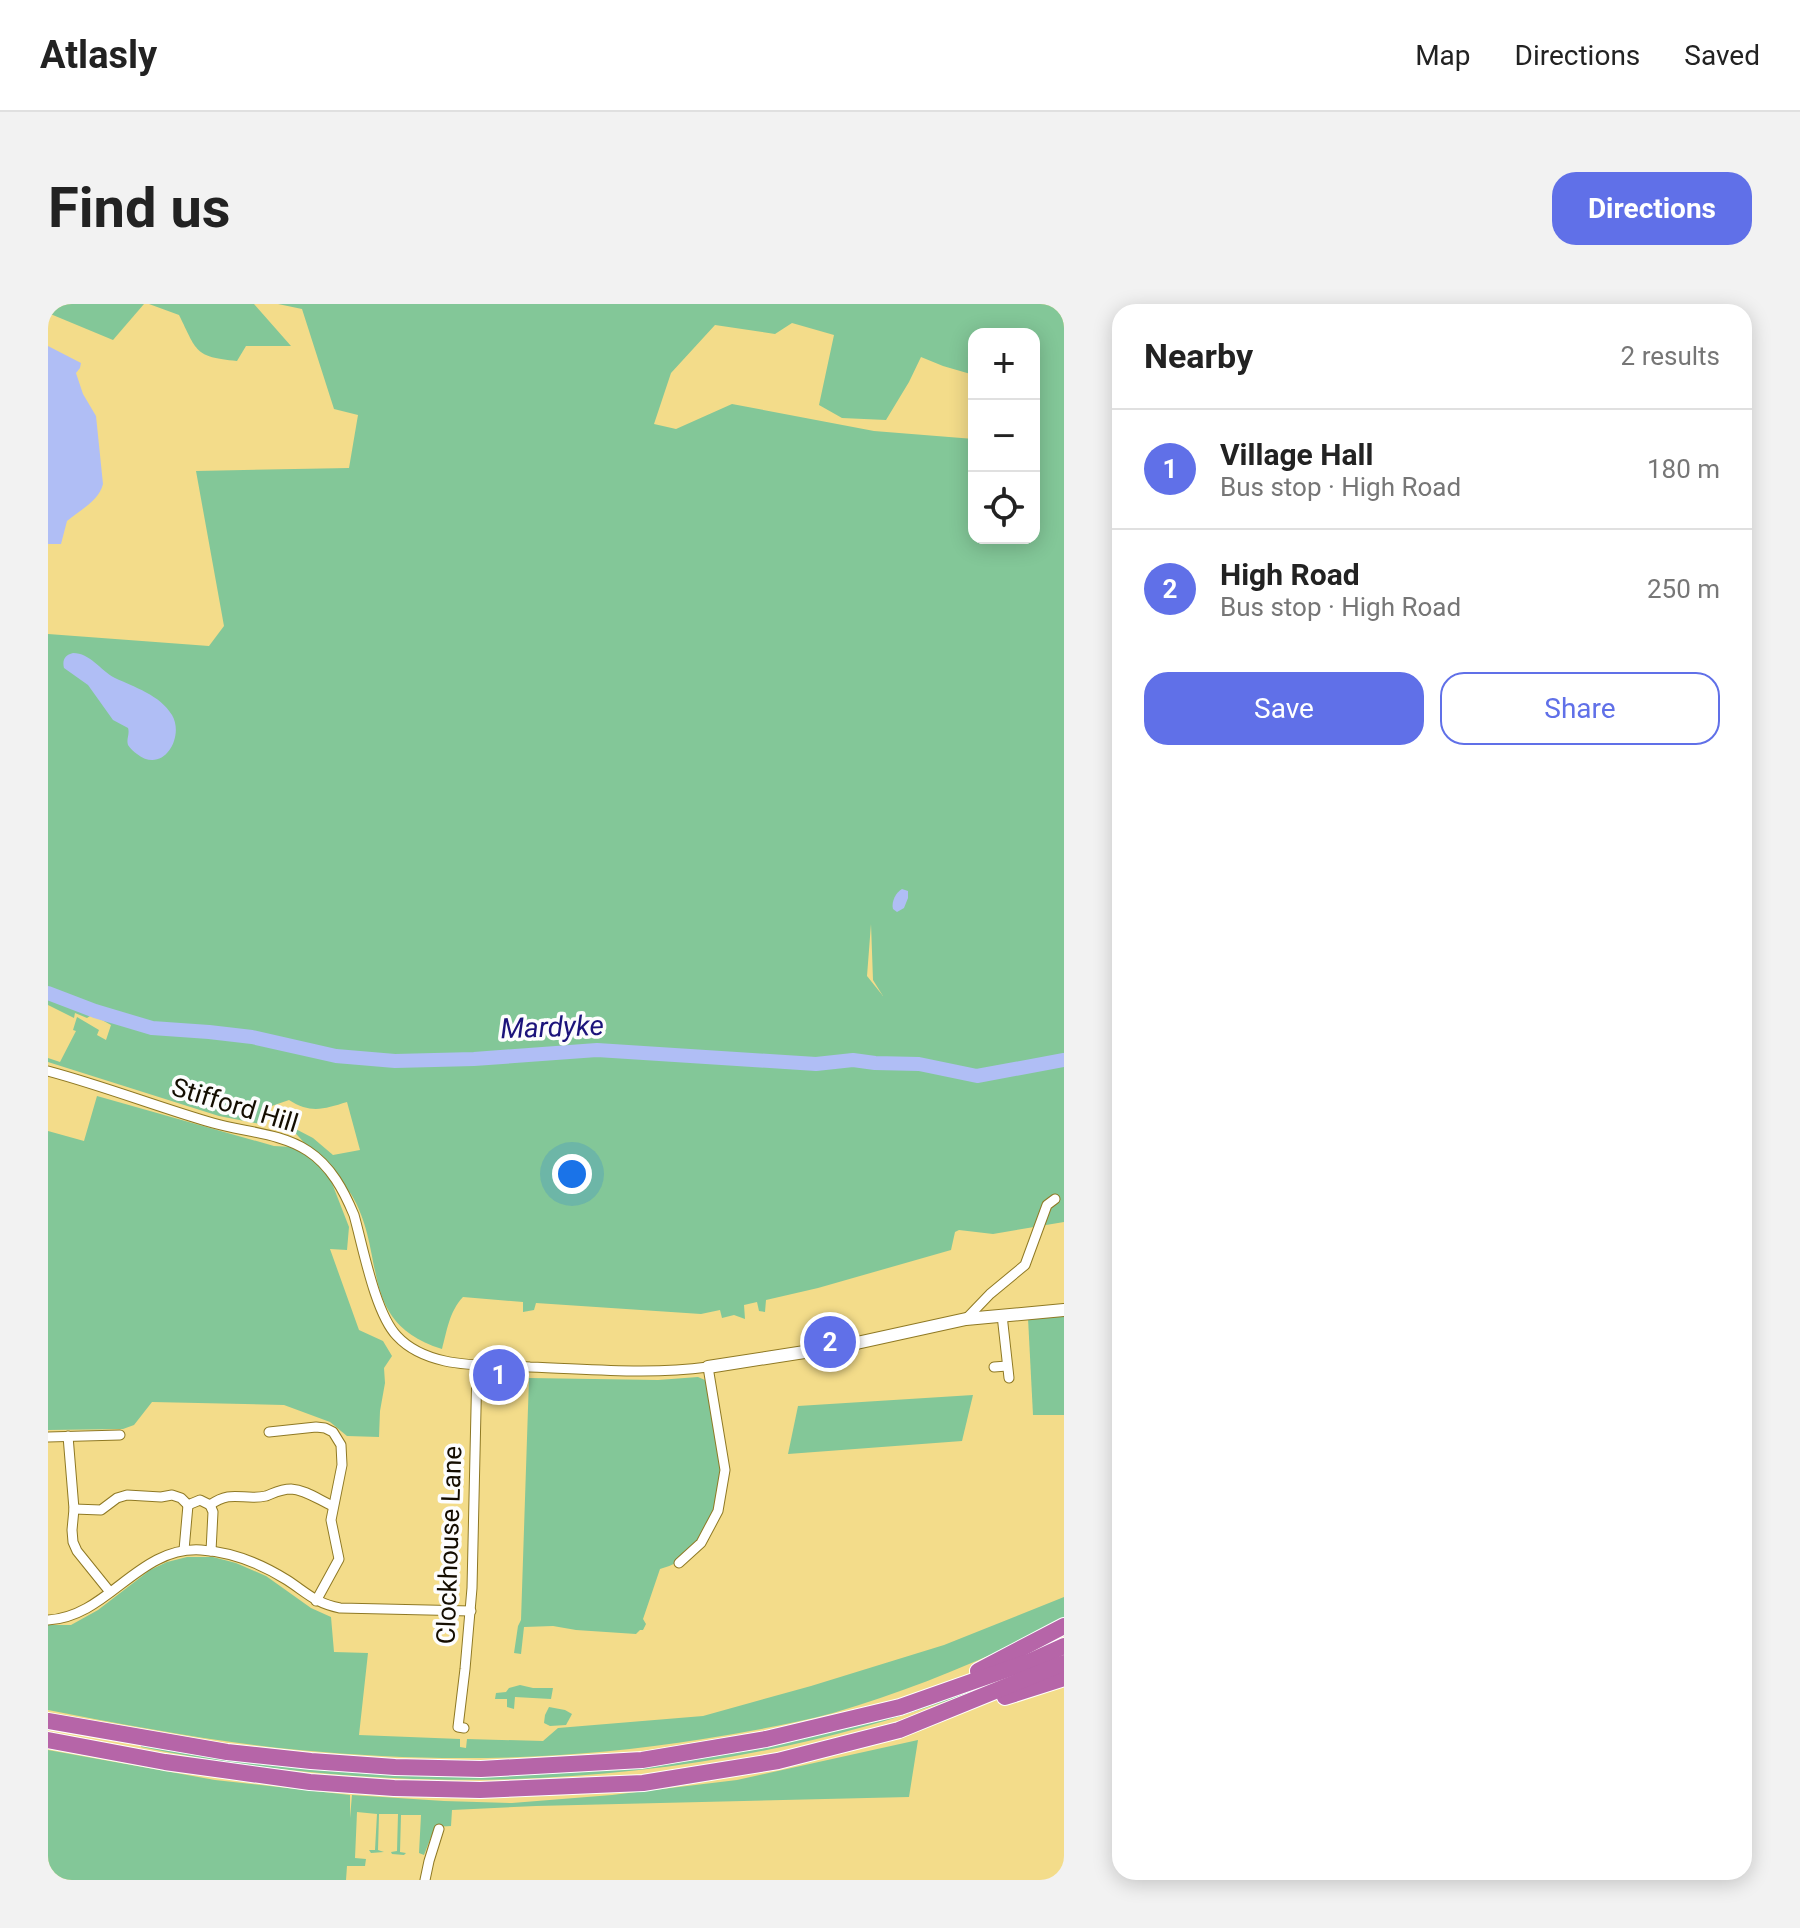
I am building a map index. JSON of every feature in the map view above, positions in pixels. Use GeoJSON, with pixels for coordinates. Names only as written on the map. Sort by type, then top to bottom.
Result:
{"type":"FeatureCollection","features":[{"type":"Feature","properties":{"kind":"highway"},"geometry":{"type":"LineString","coordinates":[[900,1707],[1064,1626]]}},
{"type":"Feature","properties":{"kind":"highway"},"geometry":{"type":"LineString","coordinates":[[48,1721],[227,1752],[353,1764],[481,1769],[642,1760],[766,1739],[900,1707],[1031,1661],[1064,1646]]}},
{"type":"Feature","properties":{"kind":"highway"},"geometry":{"type":"LineString","coordinates":[[48,1740],[165,1762],[310,1782],[480,1790],[643,1783],[763,1763],[899,1730],[1064,1663]]}},
{"type":"Feature","properties":{"kind":"highway"},"geometry":{"type":"LineString","coordinates":[[938,1716],[1064,1678]]}},
{"type":"Feature","properties":{"kind":"street","name":"Stifford Hill"},"geometry":{"type":"LineString","coordinates":[[48,1071],[218,1124],[279,1139],[306,1150],[329,1170],[348,1202],[382,1313],[395,1334],[419,1352],[445,1361],[477,1365],[652,1372],[708,1367]]}},
{"type":"Feature","properties":{"kind":"street"},"geometry":{"type":"LineString","coordinates":[[966,1319],[1025,1265],[1047,1205],[1055,1199]]}},
{"type":"Feature","properties":{"kind":"street"},"geometry":{"type":"LineString","coordinates":[[679,1563],[701,1543],[718,1511],[725,1470],[708,1367],[843,1346],[966,1319],[1064,1310]]}},
{"type":"Feature","properties":{"kind":"street"},"geometry":{"type":"LineString","coordinates":[[1002,1315],[1009,1378]]}},
{"type":"Feature","properties":{"kind":"street","name":"Clockhouse Lane"},"geometry":{"type":"LineString","coordinates":[[460,1730],[471,1611],[477,1365]]}},
{"type":"Feature","properties":{"kind":"street"},"geometry":{"type":"LineString","coordinates":[[994,1367],[1007,1366]]}},
{"type":"Feature","properties":{"kind":"street"},"geometry":{"type":"LineString","coordinates":[[269,1432],[316,1427],[333,1432],[338,1438],[342,1465],[331,1520],[339,1559],[316,1601]]}},
{"type":"Feature","properties":{"kind":"street"},"geometry":{"type":"LineString","coordinates":[[48,1437],[120,1435]]}},
{"type":"Feature","properties":{"kind":"street"},"geometry":{"type":"LineString","coordinates":[[68,1436],[74,1509],[73,1542],[110,1592]]}},
{"type":"Feature","properties":{"kind":"street"},"geometry":{"type":"LineString","coordinates":[[210,1505],[224,1497],[265,1496],[292,1489],[333,1506]]}},
{"type":"Feature","properties":{"kind":"street"},"geometry":{"type":"LineString","coordinates":[[74,1509],[101,1510],[127,1495],[172,1495],[188,1505]]}},
{"type":"Feature","properties":{"kind":"street"},"geometry":{"type":"LineString","coordinates":[[188,1505],[200,1500],[210,1505],[213,1512],[211,1551]]}},
{"type":"Feature","properties":{"kind":"street"},"geometry":{"type":"LineString","coordinates":[[184,1550],[188,1505]]}},
{"type":"Feature","properties":{"kind":"street"},"geometry":{"type":"LineString","coordinates":[[48,1620],[60,1619],[93,1606],[151,1562],[184,1550],[241,1557],[268,1568],[316,1601],[340,1608],[471,1611]]}},
{"type":"Feature","properties":{"kind":"street"},"geometry":{"type":"LineString","coordinates":[[425,1880],[439,1829]]}},
{"type":"Feature","properties":{"kind":"green space"},"geometry":{"type":"Polygon","coordinates":[[[48,304],[144,304],[113,340],[48,313],[48,304]]]}},
{"type":"Feature","properties":{"kind":"green space"},"geometry":{"type":"Polygon","coordinates":[[[149,304],[254,304],[291,346],[246,346],[237,361],[212,357],[194,344],[179,315],[149,304]]]}},
{"type":"Feature","properties":{"kind":"green space"},"geometry":{"type":"Polygon","coordinates":[[[278,304],[1064,304],[1064,1222],[993,1234],[959,1230],[955,1232],[951,1250],[766,1300],[765,1312],[759,1311],[757,1302],[744,1305],[745,1319],[734,1315],[722,1318],[720,1310],[701,1314],[536,1303],[534,1310],[523,1312],[523,1302],[463,1297],[452,1315],[442,1349],[415,1337],[397,1322],[385,1304],[362,1217],[351,1194],[288,1125],[313,1138],[333,1155],[360,1150],[347,1102],[318,1109],[289,1100],[266,1108],[260,1124],[219,1116],[48,1062],[48,1058],[60,1062],[76,1031],[73,1030],[77,1017],[99,1030],[97,1035],[106,1040],[111,1025],[48,990],[48,634],[209,646],[224,626],[196,471],[349,468],[358,415],[334,409],[302,309],[278,304]],[[871,924],[867,976],[883,996],[873,980],[871,924]]]}},
{"type":"Feature","properties":{"kind":"green space"},"geometry":{"type":"Polygon","coordinates":[[[48,995],[90,1016],[87,1018],[75,1013],[74,1018],[48,1005],[48,995]]]}},
{"type":"Feature","properties":{"kind":"green space"},"geometry":{"type":"Polygon","coordinates":[[[97,1096],[274,1146],[292,1147],[312,1158],[330,1178],[349,1227],[347,1250],[330,1249],[359,1330],[383,1341],[392,1356],[384,1368],[379,1437],[347,1436],[330,1422],[284,1405],[152,1402],[134,1425],[123,1429],[48,1430],[48,1131],[84,1141],[97,1096]]]}},
{"type":"Feature","properties":{"kind":"green space"},"geometry":{"type":"Polygon","coordinates":[[[1064,1314],[1064,1415],[1033,1415],[1028,1318],[1064,1314]]]}},
{"type":"Feature","properties":{"kind":"green space"},"geometry":{"type":"Polygon","coordinates":[[[698,1377],[705,1380],[717,1435],[719,1493],[707,1526],[693,1546],[677,1562],[660,1569],[643,1619],[646,1624],[643,1630],[636,1634],[553,1626],[524,1627],[521,1654],[514,1653],[521,1620],[529,1378],[658,1380],[698,1377]]]}},
{"type":"Feature","properties":{"kind":"green space"},"geometry":{"type":"Polygon","coordinates":[[[973,1395],[962,1441],[788,1454],[798,1406],[973,1395]]]}},
{"type":"Feature","properties":{"kind":"green space"},"geometry":{"type":"Polygon","coordinates":[[[187,1557],[213,1557],[266,1576],[311,1608],[331,1617],[334,1652],[368,1653],[359,1735],[460,1739],[460,1747],[466,1748],[467,1739],[543,1741],[558,1728],[703,1716],[944,1645],[1064,1597],[1064,1621],[950,1672],[833,1713],[719,1736],[602,1752],[501,1758],[350,1754],[205,1738],[48,1710],[48,1625],[71,1625],[98,1610],[150,1570],[187,1557]]]}},
{"type":"Feature","properties":{"kind":"green space"},"geometry":{"type":"Polygon","coordinates":[[[1064,1651],[1064,1657],[1014,1676],[863,1727],[774,1748],[685,1764],[594,1775],[413,1779],[231,1763],[141,1747],[488,1776],[618,1768],[705,1756],[1064,1651]]]}},
{"type":"Feature","properties":{"kind":"green space"},"geometry":{"type":"Polygon","coordinates":[[[520,1685],[553,1688],[551,1699],[515,1697],[514,1709],[507,1707],[507,1699],[495,1699],[496,1693],[520,1685]]]}},
{"type":"Feature","properties":{"kind":"green space"},"geometry":{"type":"Polygon","coordinates":[[[549,1707],[572,1714],[566,1725],[550,1726],[544,1723],[549,1707]]]}},
{"type":"Feature","properties":{"kind":"green space"},"geometry":{"type":"Polygon","coordinates":[[[918,1740],[909,1797],[452,1810],[451,1826],[435,1827],[424,1855],[419,1853],[421,1815],[401,1815],[400,1852],[406,1853],[404,1855],[391,1852],[397,1851],[398,1814],[379,1814],[378,1850],[384,1852],[371,1853],[369,1850],[375,1850],[377,1814],[357,1812],[355,1858],[366,1859],[365,1866],[347,1866],[346,1880],[48,1880],[48,1750],[215,1780],[350,1795],[350,1818],[352,1795],[512,1803],[612,1795],[737,1780],[918,1740]]]}},
{"type":"Feature","properties":{"kind":"water"},"geometry":{"type":"Polygon","coordinates":[[[48,346],[81,363],[76,373],[83,394],[96,416],[103,484],[93,500],[67,521],[61,544],[48,544],[48,346]]]}},
{"type":"Feature","properties":{"kind":"water"},"geometry":{"type":"Polygon","coordinates":[[[73,653],[90,659],[110,675],[146,692],[167,708],[176,733],[169,751],[163,757],[147,759],[130,747],[128,728],[113,720],[88,685],[64,668],[65,658],[73,653]]]}},
{"type":"Feature","properties":{"kind":"water"},"geometry":{"type":"Polygon","coordinates":[[[902,889],[908,891],[908,898],[904,908],[897,912],[893,909],[893,903],[902,889]]]}},
{"type":"Feature","properties":{"kind":"waterway","name":"Mardyke"},"geometry":{"type":"LineString","coordinates":[[48,993],[152,1028],[252,1037],[336,1056],[395,1061],[597,1050],[816,1064],[853,1060],[919,1064],[977,1076],[1064,1060]]}},
{"type":"Feature","properties":{"kind":"place","name":"High Road"},"geometry":{"type":"Point","coordinates":[830,1342]}},
{"type":"Feature","properties":{"kind":"place","name":"Village Hall"},"geometry":{"type":"Point","coordinates":[499,1375]}}]}
